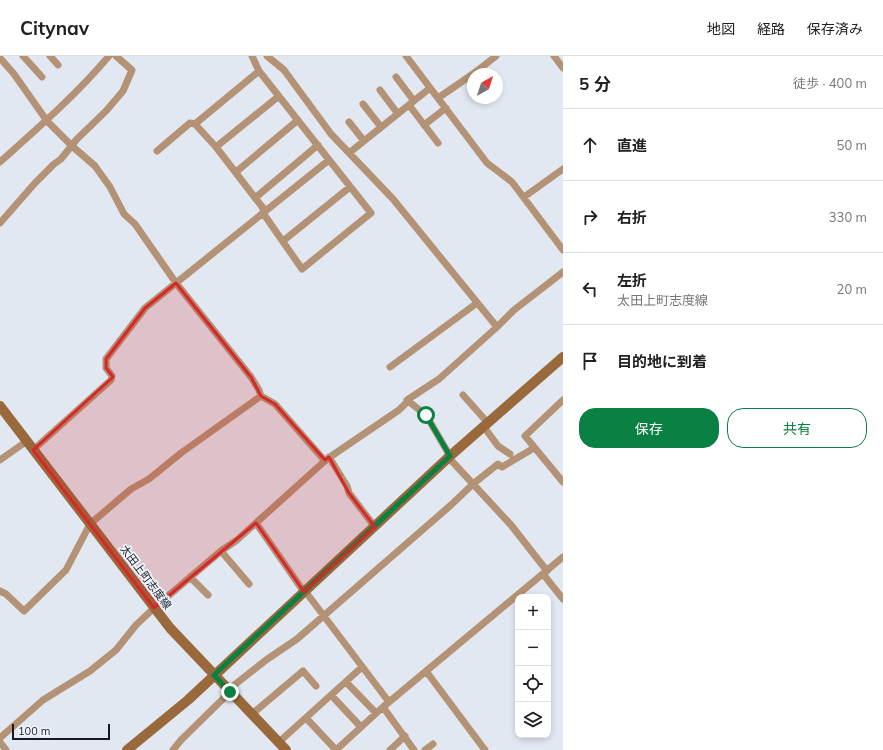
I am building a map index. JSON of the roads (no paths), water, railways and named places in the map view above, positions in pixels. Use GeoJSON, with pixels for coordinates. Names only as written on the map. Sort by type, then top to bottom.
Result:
{"type":"FeatureCollection","features":[{"type":"Feature","properties":{"kind":"street"},"geometry":{"type":"LineString","coordinates":[[23,56],[42,77]]}},
{"type":"Feature","properties":{"kind":"street"},"geometry":{"type":"LineString","coordinates":[[50,56],[58,65]]}},
{"type":"Feature","properties":{"kind":"street"},"geometry":{"type":"LineString","coordinates":[[0,162],[47,121],[89,80],[109,56]]}},
{"type":"Feature","properties":{"kind":"street"},"geometry":{"type":"LineString","coordinates":[[0,223],[35,183],[123,91],[132,70],[116,56]]}},
{"type":"Feature","properties":{"kind":"street"},"geometry":{"type":"LineString","coordinates":[[195,124],[256,198],[263,208],[263,213],[302,269],[371,213],[259,71],[254,59],[263,56]]}},
{"type":"Feature","properties":{"kind":"street"},"geometry":{"type":"LineString","coordinates":[[267,56],[284,70],[331,134],[393,199],[497,327]]}},
{"type":"Feature","properties":{"kind":"street"},"geometry":{"type":"LineString","coordinates":[[406,56],[487,163],[512,182],[563,250]]}},
{"type":"Feature","properties":{"kind":"street"},"geometry":{"type":"LineString","coordinates":[[481,68],[496,56]]}},
{"type":"Feature","properties":{"kind":"street"},"geometry":{"type":"LineString","coordinates":[[554,56],[563,68]]}},
{"type":"Feature","properties":{"kind":"street"},"geometry":{"type":"LineString","coordinates":[[0,58],[14,74],[47,121],[95,166],[110,188],[124,214],[135,224],[176,282],[251,377],[261,396],[275,404],[327,459],[347,486],[349,493],[375,527]]}},
{"type":"Feature","properties":{"kind":"street"},"geometry":{"type":"LineString","coordinates":[[157,151],[190,123],[195,124],[259,71]]}},
{"type":"Feature","properties":{"kind":"street"},"geometry":{"type":"LineString","coordinates":[[396,77],[424,125],[438,144]]}},
{"type":"Feature","properties":{"kind":"street"},"geometry":{"type":"LineString","coordinates":[[438,98],[467,78]]}},
{"type":"Feature","properties":{"kind":"street"},"geometry":{"type":"LineString","coordinates":[[349,154],[430,88]]}},
{"type":"Feature","properties":{"kind":"street"},"geometry":{"type":"LineString","coordinates":[[380,90],[398,114]]}},
{"type":"Feature","properties":{"kind":"street"},"geometry":{"type":"LineString","coordinates":[[216,148],[279,96]]}},
{"type":"Feature","properties":{"kind":"street"},"geometry":{"type":"LineString","coordinates":[[363,104],[381,127]]}},
{"type":"Feature","properties":{"kind":"street"},"geometry":{"type":"LineString","coordinates":[[424,125],[446,108]]}},
{"type":"Feature","properties":{"kind":"street"},"geometry":{"type":"LineString","coordinates":[[236,172],[298,120]]}},
{"type":"Feature","properties":{"kind":"street"},"geometry":{"type":"LineString","coordinates":[[349,122],[364,141]]}},
{"type":"Feature","properties":{"kind":"street"},"geometry":{"type":"LineString","coordinates":[[256,198],[318,146]]}},
{"type":"Feature","properties":{"kind":"street"},"geometry":{"type":"LineString","coordinates":[[33,450],[111,380],[112,376],[105,364],[106,359],[145,308],[329,160]]}},
{"type":"Feature","properties":{"kind":"street"},"geometry":{"type":"LineString","coordinates":[[524,197],[563,170]]}},
{"type":"Feature","properties":{"kind":"street"},"geometry":{"type":"LineString","coordinates":[[283,241],[350,186]]}},
{"type":"Feature","properties":{"kind":"street"},"geometry":{"type":"LineString","coordinates":[[407,400],[439,380],[514,310],[563,272]]}},
{"type":"Feature","properties":{"kind":"street"},"geometry":{"type":"LineString","coordinates":[[390,367],[477,303]]}},
{"type":"Feature","properties":{"kind":"street"},"geometry":{"type":"LineString","coordinates":[[126,750],[176,709],[214,675],[450,457],[563,357]]}},
{"type":"Feature","properties":{"kind":"street"},"geometry":{"type":"LineString","coordinates":[[463,395],[486,425],[498,446],[510,454]]}},
{"type":"Feature","properties":{"kind":"street"},"geometry":{"type":"LineString","coordinates":[[0,591],[6,594],[24,611],[66,570],[90,524],[131,489],[149,479],[181,453],[261,396]]}},
{"type":"Feature","properties":{"kind":"street"},"geometry":{"type":"LineString","coordinates":[[563,400],[525,436],[563,482]]}},
{"type":"Feature","properties":{"kind":"street"},"geometry":{"type":"LineString","coordinates":[[0,738],[43,700],[90,670],[116,650],[136,625],[154,608],[221,551],[237,540],[327,459],[399,410],[408,402],[426,415],[450,457],[511,525],[563,599]]}},
{"type":"Feature","properties":{"kind":"street","name":"太田上町志度線"},"geometry":{"type":"LineString","coordinates":[[0,406],[170,628],[286,750]]}},
{"type":"Feature","properties":{"kind":"street"},"geometry":{"type":"LineString","coordinates":[[0,460],[27,442]]}},
{"type":"Feature","properties":{"kind":"street"},"geometry":{"type":"LineString","coordinates":[[173,750],[229,691],[266,660],[297,638],[396,554],[473,484],[498,464],[502,467],[534,448]]}},
{"type":"Feature","properties":{"kind":"street"},"geometry":{"type":"LineString","coordinates":[[256,523],[305,592],[362,667],[414,750]]}},
{"type":"Feature","properties":{"kind":"street"},"geometry":{"type":"LineString","coordinates":[[221,551],[249,584]]}},
{"type":"Feature","properties":{"kind":"street"},"geometry":{"type":"LineString","coordinates":[[306,718],[336,750],[386,704],[563,557]]}},
{"type":"Feature","properties":{"kind":"street"},"geometry":{"type":"LineString","coordinates":[[190,577],[208,595]]}},
{"type":"Feature","properties":{"kind":"street"},"geometry":{"type":"LineString","coordinates":[[279,742],[362,667]]}},
{"type":"Feature","properties":{"kind":"street"},"geometry":{"type":"LineString","coordinates":[[252,714],[303,671],[316,686]]}},
{"type":"Feature","properties":{"kind":"street"},"geometry":{"type":"LineString","coordinates":[[426,671],[485,750]]}},
{"type":"Feature","properties":{"kind":"street"},"geometry":{"type":"LineString","coordinates":[[346,682],[376,713]]}},
{"type":"Feature","properties":{"kind":"street"},"geometry":{"type":"LineString","coordinates":[[331,695],[361,727]]}},
{"type":"Feature","properties":{"kind":"street"},"geometry":{"type":"LineString","coordinates":[[390,750],[405,736]]}},
{"type":"Feature","properties":{"kind":"street"},"geometry":{"type":"LineString","coordinates":[[0,742],[6,750]]}}]}
